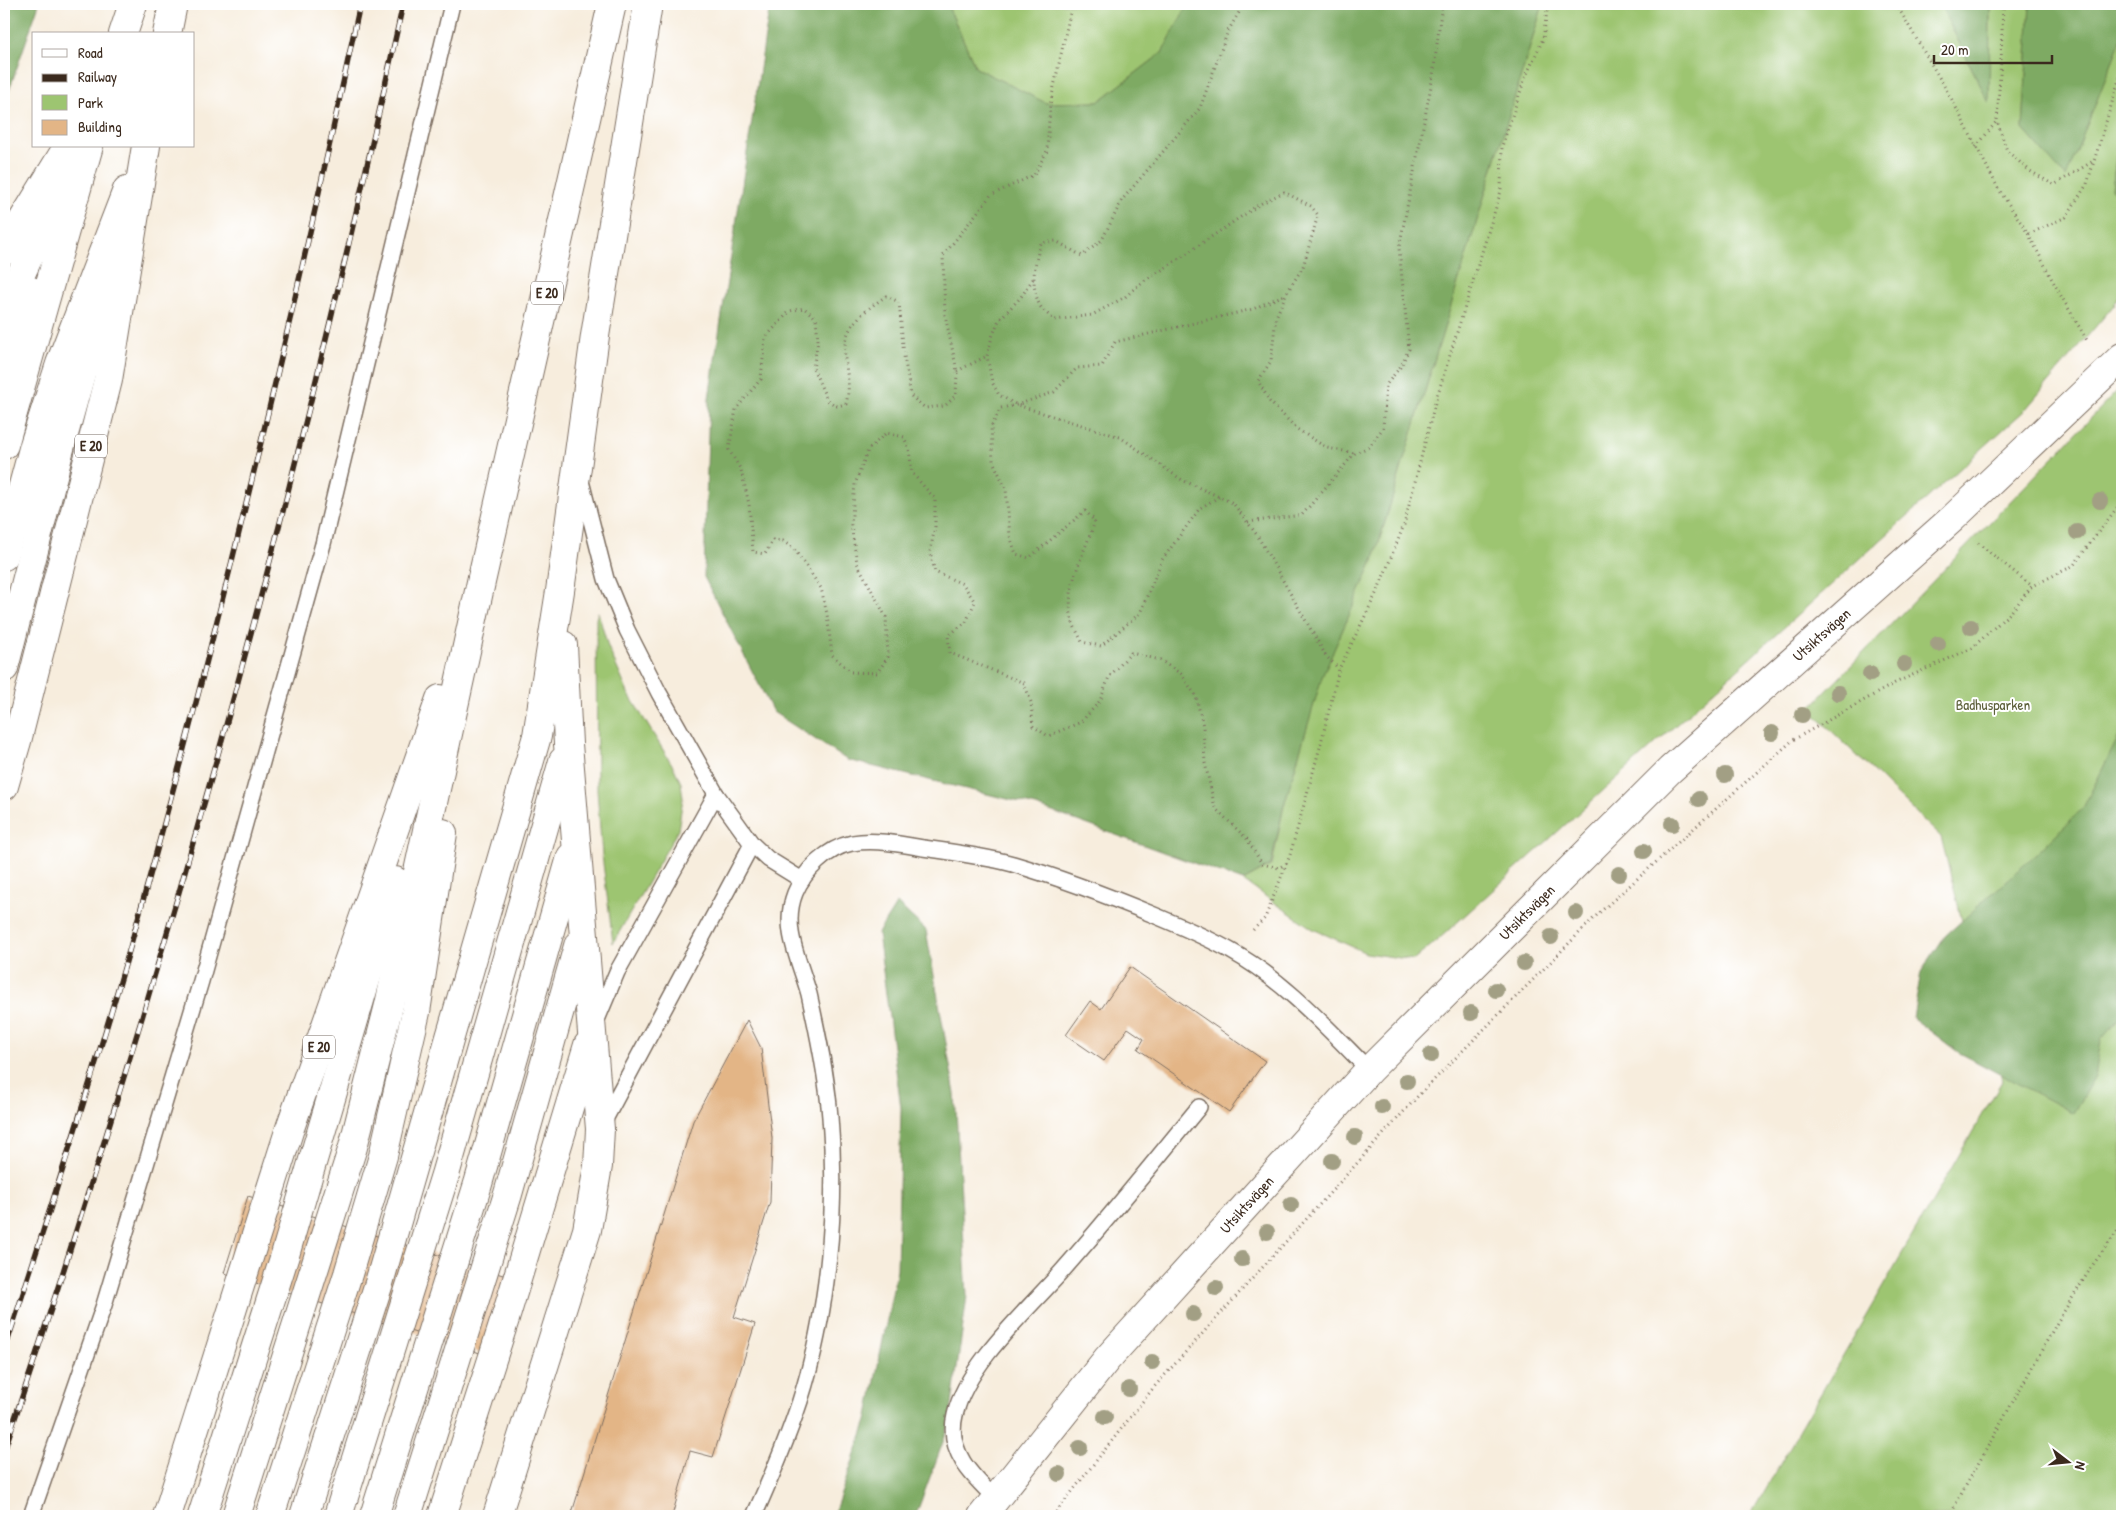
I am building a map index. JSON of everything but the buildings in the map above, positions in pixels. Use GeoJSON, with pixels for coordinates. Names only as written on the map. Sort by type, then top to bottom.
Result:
{"type":"FeatureCollection","features":[{"type":"Feature","properties":{"kind":"main road"},"geometry":{"type":"LineString","coordinates":[[124,32],[133,4]]}},
{"type":"Feature","properties":{"kind":"main road"},"geometry":{"type":"LineString","coordinates":[[168,32],[173,4]]}},
{"type":"Feature","properties":{"kind":"main road","name":"E 20"},"geometry":{"type":"LineString","coordinates":[[236,1516],[353,1147],[388,1005],[481,582],[612,4]]}},
{"type":"Feature","properties":{"kind":"main road"},"geometry":{"type":"LineString","coordinates":[[304,1516],[379,1283],[537,736],[560,591],[576,462],[602,287],[648,4]]}},
{"type":"Feature","properties":{"kind":"main road"},"geometry":{"type":"LineString","coordinates":[[4,251],[67,148]]}},
{"type":"Feature","properties":{"kind":"main road"},"geometry":{"type":"LineString","coordinates":[[4,313],[77,148]]}},
{"type":"Feature","properties":{"kind":"main road"},"geometry":{"type":"LineString","coordinates":[[4,364],[83,148]]}},
{"type":"Feature","properties":{"kind":"main road"},"geometry":{"type":"LineString","coordinates":[[4,445],[88,148]]}},
{"type":"Feature","properties":{"kind":"main road"},"geometry":{"type":"LineString","coordinates":[[4,556],[34,445],[60,364],[144,148]]}},
{"type":"Feature","properties":{"kind":"main road","name":"E 20"},"geometry":{"type":"LineString","coordinates":[[4,668],[61,443],[144,148]]}},
{"type":"Feature","properties":{"kind":"main road","name":"E 20"},"geometry":{"type":"LineString","coordinates":[[4,786],[17,742],[108,380],[145,148]]}},
{"type":"Feature","properties":{"kind":"main road","name":"Utsiktsvägen"},"geometry":{"type":"LineString","coordinates":[[989,1507],[1107,1359],[1369,1070],[1670,770],[1953,518],[2114,366]]}},
{"type":"Feature","properties":{"kind":"main road","name":"E 20"},"geometry":{"type":"LineString","coordinates":[[167,1516],[290,1128],[481,582]]}},
{"type":"Feature","properties":{"kind":"main road","name":"E 20"},"geometry":{"type":"LineString","coordinates":[[202,1516],[285,1254],[481,582]]}},
{"type":"Feature","properties":{"kind":"main road","name":"E 20"},"geometry":{"type":"LineString","coordinates":[[270,1516],[348,1274],[383,1156],[416,1012],[481,582]]}},
{"type":"Feature","properties":{"kind":"main road"},"geometry":{"type":"LineString","coordinates":[[498,1516],[587,1230],[598,1166],[600,1129],[568,744],[560,591]]}},
{"type":"Feature","properties":{"kind":"main road"},"geometry":{"type":"LineString","coordinates":[[338,1516],[445,1175],[568,744]]}},
{"type":"Feature","properties":{"kind":"main road"},"geometry":{"type":"LineString","coordinates":[[374,1516],[478,1184],[576,840]]}},
{"type":"Feature","properties":{"kind":"main road"},"geometry":{"type":"LineString","coordinates":[[407,1516],[508,1194],[583,929]]}},
{"type":"Feature","properties":{"kind":"main road"},"geometry":{"type":"LineString","coordinates":[[442,1516],[505,1319],[592,1031]]}},
{"type":"Feature","properties":{"kind":"lane"},"geometry":{"type":"LineString","coordinates":[[31,1516],[112,1276],[203,972],[323,544],[452,4]]}},
{"type":"Feature","properties":{"kind":"lane"},"geometry":{"type":"LineString","coordinates":[[576,462],[606,579],[627,630],[659,693],[716,794],[752,844],[768,859],[802,880]]}},
{"type":"Feature","properties":{"kind":"lane"},"geometry":{"type":"LineString","coordinates":[[592,1031],[617,972],[716,794]]}},
{"type":"Feature","properties":{"kind":"lane"},"geometry":{"type":"LineString","coordinates":[[754,1516],[779,1461],[801,1399],[816,1342],[826,1286],[833,1176],[830,1115],[808,994],[789,929],[790,911],[795,893],[802,880],[818,861],[830,852],[852,843],[874,842],[965,854],[1011,864],[1065,881],[1150,914],[1232,951],[1279,983],[1317,1017],[1369,1070]]}},
{"type":"Feature","properties":{"kind":"lane"},"geometry":{"type":"LineString","coordinates":[[600,1129],[752,844]]}},
{"type":"Feature","properties":{"kind":"lane"},"geometry":{"type":"LineString","coordinates":[[989,1507],[974,1478],[960,1460],[954,1437],[954,1415],[966,1389],[982,1359],[1063,1270],[1199,1107]]}},
{"type":"Feature","properties":{"kind":"path"},"geometry":{"type":"LineString","coordinates":[[1072,4],[1050,105],[1047,151],[1034,175],[992,196],[943,256],[946,315],[958,371],[956,395],[945,406],[925,408],[911,396],[904,356],[899,302],[886,296],[855,320],[843,348],[850,387],[846,404],[837,406],[827,400],[813,368],[818,342],[816,318],[804,308],[790,311],[765,338],[761,379],[736,409],[731,429],[729,450],[741,470],[749,504],[752,552],[765,554],[773,540],[783,540],[794,549],[821,588],[827,614],[832,655],[851,672],[877,674],[888,656],[886,617],[858,563],[850,525],[856,484],[868,450],[886,433],[904,437],[909,449],[912,473],[934,499],[935,527],[930,552],[935,572],[963,584],[974,602],[966,622],[948,636],[950,653],[1024,683],[1031,702],[1033,726],[1048,736],[1081,722],[1100,701],[1109,677],[1131,653],[1160,660],[1181,674],[1196,696],[1203,726],[1205,762],[1215,808],[1247,840],[1262,864],[1279,868],[1287,863]]}},
{"type":"Feature","properties":{"kind":"path"},"geometry":{"type":"LineString","coordinates":[[1244,4],[1228,31],[1200,108],[1122,200],[1102,240],[1082,256],[1056,242],[1041,243],[1035,260],[1033,278],[1041,307],[1055,320],[1092,316],[1125,297],[1142,282],[1260,204],[1284,192],[1311,206],[1318,216],[1303,267],[1286,294],[1276,317],[1271,361],[1258,381],[1270,402],[1297,429],[1327,448],[1355,453]]}},
{"type":"Feature","properties":{"kind":"path"},"geometry":{"type":"LineString","coordinates":[[1248,522],[1302,515],[1355,453],[1369,447],[1383,428],[1386,385],[1401,366],[1409,349],[1398,248],[1434,76],[1442,4]]}},
{"type":"Feature","properties":{"kind":"path"},"geometry":{"type":"LineString","coordinates":[[1232,951],[1265,918],[1287,863],[1320,747],[1339,669],[1378,590],[1404,525],[1435,403],[1501,191],[1502,146],[1525,78],[1543,39],[1548,4]]}},
{"type":"Feature","properties":{"kind":"path"},"geometry":{"type":"LineString","coordinates":[[1896,4],[1950,96],[1998,188],[2029,234],[2057,289],[2114,366]]}},
{"type":"Feature","properties":{"kind":"path"},"geometry":{"type":"LineString","coordinates":[[2002,4],[1997,122],[2007,151],[2030,171],[2054,185],[2095,160]]}},
{"type":"Feature","properties":{"kind":"path"},"geometry":{"type":"LineString","coordinates":[[2029,234],[2066,217],[2088,184],[2122,70]]}},
{"type":"Feature","properties":{"kind":"path"},"geometry":{"type":"LineString","coordinates":[[1976,147],[1997,122]]}},
{"type":"Feature","properties":{"kind":"path"},"geometry":{"type":"LineString","coordinates":[[1033,278],[1021,297],[1000,320],[987,356],[992,382],[999,395],[1017,405],[1120,437],[1182,480],[1233,503],[1257,535],[1326,656],[1339,669]]}},
{"type":"Feature","properties":{"kind":"path"},"geometry":{"type":"LineString","coordinates":[[1219,497],[1200,508],[1162,560],[1140,613],[1101,646],[1082,642],[1072,619],[1072,583],[1095,521],[1085,512],[1029,558],[1016,554],[1010,536],[1006,489],[993,461],[991,427],[1001,408],[1017,405],[1054,392],[1077,368],[1102,366],[1115,342],[1253,309],[1286,294]]}},
{"type":"Feature","properties":{"kind":"path"},"geometry":{"type":"LineString","coordinates":[[958,371],[987,356]]}},
{"type":"Feature","properties":{"kind":"path"},"geometry":{"type":"LineString","coordinates":[[1053,1516],[1160,1380],[1418,1096],[1599,913],[1793,740],[1895,683],[1972,648],[2011,612],[2032,586],[2074,566],[2122,501]]}},
{"type":"Feature","properties":{"kind":"path"},"geometry":{"type":"LineString","coordinates":[[1953,518],[1990,554],[2032,586]]}},
{"type":"Feature","properties":{"kind":"path"},"geometry":{"type":"LineString","coordinates":[[1949,1516],[2058,1321],[2092,1266],[2122,1225]]}},
{"type":"Feature","properties":{"kind":"green space"},"geometry":{"type":"Polygon","coordinates":[[[4,4],[39,4],[4,105],[4,4]]]}},
{"type":"Feature","properties":{"kind":"green space"},"geometry":{"type":"Polygon","coordinates":[[[770,4],[947,4],[976,68],[1046,103],[1098,102],[1162,53],[1188,4],[1543,4],[1373,561],[1322,677],[1284,805],[1271,865],[1243,881],[1036,806],[847,760],[773,712],[704,577],[709,398],[770,4]]]}},
{"type":"Feature","properties":{"kind":"green space"},"geometry":{"type":"Polygon","coordinates":[[[947,4],[1188,4],[1162,53],[1098,102],[1045,103],[976,68],[947,4]]]}},
{"type":"Feature","properties":{"kind":"green space"},"geometry":{"type":"Polygon","coordinates":[[[1543,4],[1940,4],[1989,102],[1990,4],[2030,4],[2023,129],[2066,177],[2122,37],[2122,128],[2119,135],[2112,189],[2122,197],[2122,292],[2114,305],[2025,410],[1441,937],[1414,960],[1366,953],[1313,929],[1243,881],[1272,865],[1284,805],[1322,676],[1373,561],[1543,4]]]}},
{"type":"Feature","properties":{"kind":"green space"},"geometry":{"type":"Polygon","coordinates":[[[1940,4],[1990,4],[1989,103],[1940,4]]]}},
{"type":"Feature","properties":{"kind":"green space"},"geometry":{"type":"Polygon","coordinates":[[[2030,4],[2122,4],[2122,37],[2066,178],[2023,129],[2030,4]]]}},
{"type":"Feature","properties":{"kind":"green space"},"geometry":{"type":"Polygon","coordinates":[[[2122,128],[2122,197],[2112,189],[2119,135],[2122,128]]]}},
{"type":"Feature","properties":{"kind":"green space","name":"Badhusparken"},"geometry":{"type":"Polygon","coordinates":[[[2122,386],[2122,1516],[1750,1516],[2002,1081],[1941,837],[1809,709],[2122,386]]]}},
{"type":"Feature","properties":{"kind":"green space"},"geometry":{"type":"Polygon","coordinates":[[[598,612],[608,647],[628,693],[673,766],[681,783],[683,798],[678,830],[613,943],[602,855],[597,790],[596,619],[598,612]]]}},
{"type":"Feature","properties":{"kind":"green space"},"geometry":{"type":"Polygon","coordinates":[[[2122,730],[2122,1015],[2101,1040],[2095,1076],[2073,1113],[1958,1052],[1913,1018],[1921,972],[1945,936],[2034,856],[2083,808],[2122,730]]]}},
{"type":"Feature","properties":{"kind":"green space"},"geometry":{"type":"Polygon","coordinates":[[[897,903],[926,930],[955,1094],[967,1296],[949,1426],[917,1512],[914,1516],[833,1516],[867,1421],[897,1269],[901,1108],[878,933],[897,903]]]}},
{"type":"Feature","properties":{"kind":"railway"},"geometry":{"type":"LineString","coordinates":[[4,1352],[116,995],[194,710],[281,358],[360,4]]}},
{"type":"Feature","properties":{"kind":"railway"},"geometry":{"type":"LineString","coordinates":[[4,1451],[63,1273],[119,1094],[224,734],[318,370],[403,4]]}}]}
